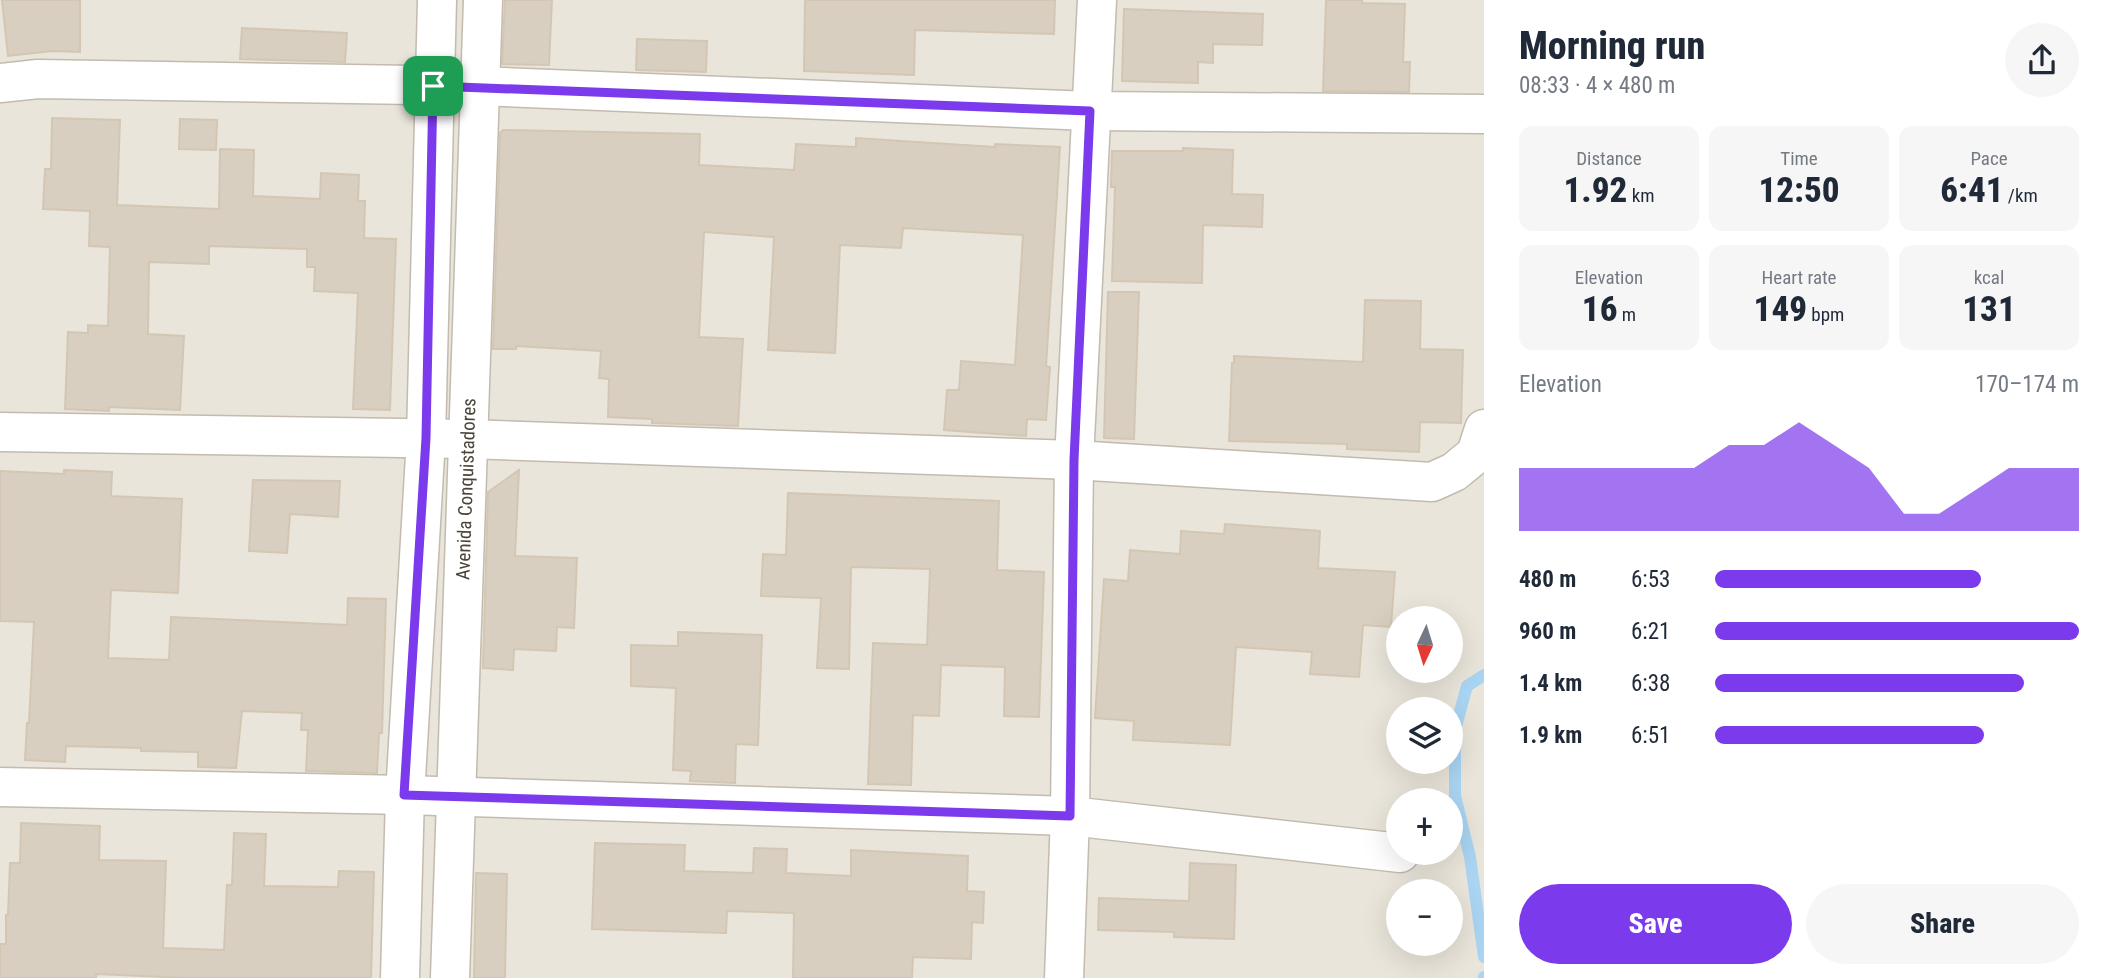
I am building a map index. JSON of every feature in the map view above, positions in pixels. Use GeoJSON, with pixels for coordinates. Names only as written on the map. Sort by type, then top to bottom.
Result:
{"type":"FeatureCollection","features":[{"type":"Feature","properties":{"kind":"street"},"geometry":{"type":"LineString","coordinates":[[400,978],[404,795],[426,438],[437,0]]}},
{"type":"Feature","properties":{"kind":"street","name":"Avenida Conquistadores"},"geometry":{"type":"LineString","coordinates":[[450,978],[483,0]]}},
{"type":"Feature","properties":{"kind":"street"},"geometry":{"type":"LineString","coordinates":[[1064,978],[1070,816],[1074,460],[1097,0]]}},
{"type":"Feature","properties":{"kind":"street"},"geometry":{"type":"LineString","coordinates":[[0,83],[37,79],[480,86],[1090,111],[1484,114]]}},
{"type":"Feature","properties":{"kind":"street"},"geometry":{"type":"LineString","coordinates":[[0,432],[467,439],[1074,460],[1432,482],[1454,472],[1476,454],[1484,429]]}},
{"type":"Feature","properties":{"kind":"street"},"geometry":{"type":"LineString","coordinates":[[0,787],[404,795],[1070,816],[1386,851]]}},
{"type":"Feature","properties":{"kind":"shaded area"},"geometry":{"type":"Polygon","coordinates":[[[0,0],[1484,0],[1484,978],[0,978],[0,0]]]}},
{"type":"Feature","properties":{"kind":"building"},"geometry":{"type":"Polygon","coordinates":[[[2,0],[80,0],[80,52],[53,51],[8,56],[2,0]]]}},
{"type":"Feature","properties":{"kind":"building"},"geometry":{"type":"Polygon","coordinates":[[[505,0],[552,0],[549,65],[502,64],[505,0]]]}},
{"type":"Feature","properties":{"kind":"building"},"geometry":{"type":"Polygon","coordinates":[[[805,0],[1055,0],[1054,34],[915,30],[914,75],[804,71],[805,0]]]}},
{"type":"Feature","properties":{"kind":"building"},"geometry":{"type":"Polygon","coordinates":[[[1326,0],[1405,4],[1403,62],[1410,62],[1409,92],[1323,91],[1326,0]]]}},
{"type":"Feature","properties":{"kind":"building"},"geometry":{"type":"Polygon","coordinates":[[[1124,9],[1263,14],[1262,45],[1213,44],[1213,63],[1198,62],[1198,83],[1122,81],[1124,9]]]}},
{"type":"Feature","properties":{"kind":"building"},"geometry":{"type":"Polygon","coordinates":[[[242,28],[347,33],[345,62],[240,59],[242,28]]]}},
{"type":"Feature","properties":{"kind":"building"},"geometry":{"type":"Polygon","coordinates":[[[637,39],[707,41],[706,72],[636,70],[637,39]]]}},
{"type":"Feature","properties":{"kind":"building"},"geometry":{"type":"Polygon","coordinates":[[[52,118],[120,120],[117,205],[219,209],[220,149],[254,150],[253,196],[320,199],[321,173],[359,175],[358,201],[365,201],[364,238],[396,239],[390,410],[353,409],[358,293],[314,291],[315,267],[307,267],[307,249],[209,246],[209,264],[149,262],[148,334],[184,336],[180,410],[109,407],[109,411],[65,409],[68,332],[88,333],[88,325],[108,326],[110,247],[89,246],[90,211],[43,209],[45,169],[51,169],[52,118]]]}},
{"type":"Feature","properties":{"kind":"building"},"geometry":{"type":"Polygon","coordinates":[[[180,119],[217,120],[216,150],[179,149],[180,119]]]}},
{"type":"Feature","properties":{"kind":"building"},"geometry":{"type":"Polygon","coordinates":[[[503,130],[700,134],[699,165],[794,170],[796,144],[856,147],[856,138],[995,147],[995,144],[1060,147],[1046,366],[1050,367],[1046,420],[1027,419],[1026,436],[944,430],[947,390],[959,390],[961,361],[1015,365],[1023,235],[903,228],[901,248],[840,245],[835,353],[768,350],[774,237],[704,232],[699,337],[743,339],[738,426],[652,423],[652,419],[608,417],[609,379],[599,378],[601,351],[516,346],[516,349],[493,349],[500,133],[503,130]]]}},
{"type":"Feature","properties":{"kind":"building"},"geometry":{"type":"Polygon","coordinates":[[[1183,148],[1233,150],[1232,194],[1263,195],[1262,227],[1203,225],[1202,283],[1112,281],[1115,187],[1111,187],[1112,151],[1183,151],[1183,148]]]}},
{"type":"Feature","properties":{"kind":"building"},"geometry":{"type":"Polygon","coordinates":[[[1108,292],[1139,292],[1134,439],[1104,438],[1108,292]]]}},
{"type":"Feature","properties":{"kind":"building"},"geometry":{"type":"Polygon","coordinates":[[[1365,300],[1421,301],[1420,349],[1463,350],[1461,423],[1420,422],[1419,452],[1347,449],[1347,444],[1229,441],[1234,356],[1363,362],[1365,300]]]}},
{"type":"Feature","properties":{"kind":"building"},"geometry":{"type":"Polygon","coordinates":[[[64,470],[112,472],[111,496],[182,499],[178,593],[111,590],[108,658],[169,660],[171,617],[347,625],[348,598],[386,599],[382,733],[379,733],[377,773],[306,771],[308,730],[301,730],[302,713],[242,711],[236,768],[198,767],[198,752],[141,751],[141,748],[66,746],[65,762],[25,760],[34,622],[0,621],[0,471],[64,474],[64,470]]]}},
{"type":"Feature","properties":{"kind":"building"},"geometry":{"type":"Polygon","coordinates":[[[519,470],[515,556],[577,558],[574,628],[557,627],[556,651],[514,649],[513,670],[483,668],[488,492],[519,470]]]}},
{"type":"Feature","properties":{"kind":"building"},"geometry":{"type":"Polygon","coordinates":[[[253,480],[340,481],[338,517],[290,514],[287,553],[249,551],[253,480]]]}},
{"type":"Feature","properties":{"kind":"building"},"geometry":{"type":"Polygon","coordinates":[[[788,493],[999,501],[997,570],[1044,572],[1039,717],[1004,716],[1005,667],[941,665],[939,716],[913,715],[911,785],[868,784],[873,643],[927,645],[930,569],[851,567],[849,669],[817,668],[821,598],[761,596],[763,554],[786,555],[788,493]]]}},
{"type":"Feature","properties":{"kind":"building"},"geometry":{"type":"Polygon","coordinates":[[[1225,524],[1320,531],[1318,568],[1395,572],[1393,606],[1386,606],[1386,627],[1363,625],[1359,677],[1310,674],[1312,652],[1236,647],[1230,745],[1133,740],[1134,721],[1095,718],[1104,579],[1128,581],[1130,550],[1180,554],[1181,531],[1224,534],[1225,524]]]}},
{"type":"Feature","properties":{"kind":"building"},"geometry":{"type":"Polygon","coordinates":[[[678,632],[762,635],[758,745],[736,744],[735,783],[690,781],[691,771],[673,770],[676,688],[631,686],[631,645],[678,646],[678,632]]]}},
{"type":"Feature","properties":{"kind":"building"},"geometry":{"type":"Polygon","coordinates":[[[21,823],[100,826],[99,860],[166,861],[163,948],[224,950],[227,885],[232,885],[234,833],[266,834],[264,886],[338,887],[339,871],[374,872],[371,978],[189,978],[96,974],[96,978],[0,978],[0,944],[6,944],[10,863],[20,863],[21,823]]]}},
{"type":"Feature","properties":{"kind":"building"},"geometry":{"type":"Polygon","coordinates":[[[595,843],[685,845],[684,871],[753,873],[754,848],[787,849],[786,873],[851,876],[851,850],[968,856],[967,891],[984,892],[983,923],[972,922],[971,959],[913,957],[912,978],[793,978],[794,913],[727,911],[726,933],[592,929],[595,843]]]}},
{"type":"Feature","properties":{"kind":"building"},"geometry":{"type":"Polygon","coordinates":[[[1190,863],[1236,865],[1234,939],[1174,937],[1174,932],[1098,930],[1099,898],[1189,901],[1190,863]]]}},
{"type":"Feature","properties":{"kind":"building"},"geometry":{"type":"Polygon","coordinates":[[[476,873],[507,874],[505,978],[474,978],[476,873]]]}},
{"type":"Feature","properties":{"kind":"waterway"},"geometry":{"type":"LineString","coordinates":[[1484,675],[1467,686],[1455,730],[1455,796],[1470,857],[1484,957]]}},
{"type":"Feature","properties":{"kind":"route"},"geometry":{"type":"LineString","coordinates":[[433,86],[1090,111],[1074,460],[1070,816],[404,795],[426,438],[433,86]]}}]}
